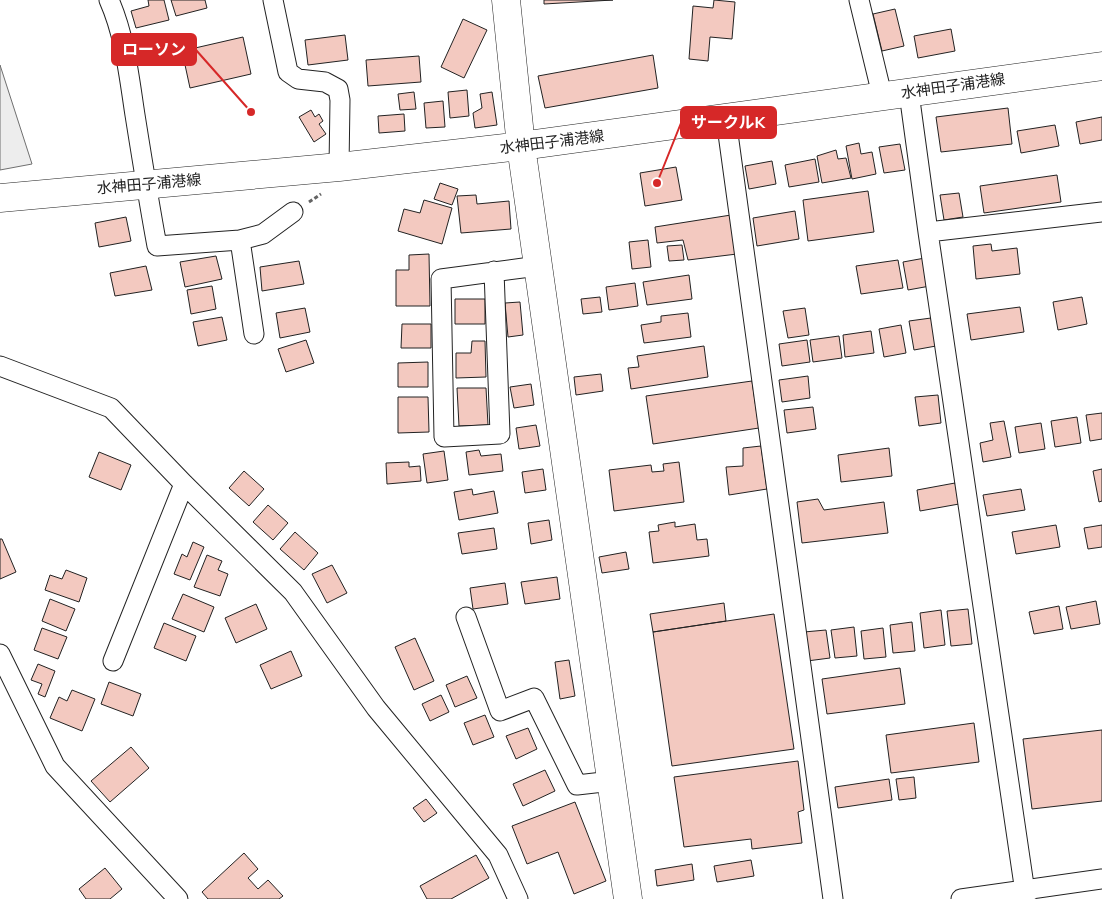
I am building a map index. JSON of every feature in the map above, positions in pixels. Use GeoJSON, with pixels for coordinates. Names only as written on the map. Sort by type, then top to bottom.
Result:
{"type":"FeatureCollection","features":[{"type":"Feature","properties":{"kind":"main road"},"geometry":{"type":"LineString","coordinates":[[506,0],[521,146],[628,899]]}},
{"type":"Feature","properties":{"kind":"main road","name":"水神田子浦港線"},"geometry":{"type":"LineString","coordinates":[[0,198],[339,167],[521,146],[1102,66]]}},
{"type":"Feature","properties":{"kind":"street"},"geometry":{"type":"LineString","coordinates":[[109,0],[117,18],[127,62],[157,246],[240,240],[263,234],[293,212]]}},
{"type":"Feature","properties":{"kind":"street"},"geometry":{"type":"LineString","coordinates":[[274,0],[288,72],[298,79],[325,82],[338,90],[340,100],[339,167]]}},
{"type":"Feature","properties":{"kind":"street"},"geometry":{"type":"LineString","coordinates":[[859,0],[882,95]]}},
{"type":"Feature","properties":{"kind":"street"},"geometry":{"type":"LineString","coordinates":[[909,93],[1025,895]]}},
{"type":"Feature","properties":{"kind":"street"},"geometry":{"type":"LineString","coordinates":[[726,119],[833,899]]}},
{"type":"Feature","properties":{"kind":"street"},"geometry":{"type":"LineString","coordinates":[[928,232],[1102,212]]}},
{"type":"Feature","properties":{"kind":"street"},"geometry":{"type":"LineString","coordinates":[[240,240],[254,334]]}},
{"type":"Feature","properties":{"kind":"street"},"geometry":{"type":"LineString","coordinates":[[494,271],[500,434],[444,437],[441,280],[494,271],[538,266]]}},
{"type":"Feature","properties":{"kind":"street"},"geometry":{"type":"LineString","coordinates":[[0,366],[112,408],[184,484],[293,592],[376,708],[498,855],[518,899]]}},
{"type":"Feature","properties":{"kind":"street"},"geometry":{"type":"LineString","coordinates":[[113,661],[184,484]]}},
{"type":"Feature","properties":{"kind":"street"},"geometry":{"type":"LineString","coordinates":[[466,617],[500,711],[534,698],[577,785],[612,781]]}},
{"type":"Feature","properties":{"kind":"street"},"geometry":{"type":"LineString","coordinates":[[0,654],[55,766],[178,899]]}},
{"type":"Feature","properties":{"kind":"street"},"geometry":{"type":"LineString","coordinates":[[962,899],[1025,895],[1102,879]]}},
{"type":"Feature","properties":{"kind":"shaded area"},"geometry":{"type":"Polygon","coordinates":[[[0,65],[32,164],[0,170],[0,65]]]}},
{"type":"Feature","properties":{"kind":"building"},"geometry":{"type":"Polygon","coordinates":[[[148,0],[164,0],[169,20],[136,28],[131,11],[149,6],[148,0]]]}},
{"type":"Feature","properties":{"kind":"building"},"geometry":{"type":"Polygon","coordinates":[[[171,0],[205,0],[207,8],[176,16],[171,0]]]}},
{"type":"Feature","properties":{"kind":"building"},"geometry":{"type":"Polygon","coordinates":[[[544,0],[613,0],[544,4],[544,0]]]}},
{"type":"Feature","properties":{"kind":"building"},"geometry":{"type":"Polygon","coordinates":[[[714,0],[735,2],[732,39],[710,37],[708,61],[689,59],[693,6],[713,8],[714,0]]]}},
{"type":"Feature","properties":{"kind":"building"},"geometry":{"type":"Polygon","coordinates":[[[895,9],[904,46],[882,51],[873,14],[895,9]]]}},
{"type":"Feature","properties":{"kind":"building"},"geometry":{"type":"Polygon","coordinates":[[[463,19],[487,30],[464,78],[441,67],[463,19]]]}},
{"type":"Feature","properties":{"kind":"building"},"geometry":{"type":"Polygon","coordinates":[[[951,29],[955,51],[918,58],[914,36],[951,29]]]}},
{"type":"Feature","properties":{"kind":"building"},"geometry":{"type":"Polygon","coordinates":[[[345,35],[348,60],[308,65],[305,40],[345,35]]]}},
{"type":"Feature","properties":{"kind":"building"},"geometry":{"type":"Polygon","coordinates":[[[243,37],[251,74],[190,88],[182,51],[243,37]]]}},
{"type":"Feature","properties":{"kind":"building"},"geometry":{"type":"Polygon","coordinates":[[[653,55],[658,88],[545,108],[538,76],[653,55]]]}},
{"type":"Feature","properties":{"kind":"building"},"geometry":{"type":"Polygon","coordinates":[[[419,56],[421,82],[368,86],[366,60],[419,56]]]}},
{"type":"Feature","properties":{"kind":"building"},"geometry":{"type":"Polygon","coordinates":[[[467,90],[469,116],[450,118],[448,92],[467,90]]]}},
{"type":"Feature","properties":{"kind":"building"},"geometry":{"type":"Polygon","coordinates":[[[414,92],[416,109],[400,110],[398,94],[414,92]]]}},
{"type":"Feature","properties":{"kind":"building"},"geometry":{"type":"Polygon","coordinates":[[[492,92],[497,125],[475,128],[473,113],[482,108],[480,94],[492,92]]]}},
{"type":"Feature","properties":{"kind":"building"},"geometry":{"type":"Polygon","coordinates":[[[443,101],[445,127],[426,128],[424,103],[443,101]]]}},
{"type":"Feature","properties":{"kind":"building"},"geometry":{"type":"Polygon","coordinates":[[[1008,108],[1012,144],[941,152],[936,117],[1008,108]]]}},
{"type":"Feature","properties":{"kind":"building"},"geometry":{"type":"Polygon","coordinates":[[[311,110],[315,117],[319,114],[323,121],[319,124],[326,134],[314,142],[299,117],[311,110]]]}},
{"type":"Feature","properties":{"kind":"building"},"geometry":{"type":"Polygon","coordinates":[[[404,114],[405,131],[379,133],[378,116],[404,114]]]}},
{"type":"Feature","properties":{"kind":"building"},"geometry":{"type":"Polygon","coordinates":[[[1102,117],[1102,140],[1080,144],[1076,122],[1102,117]]]}},
{"type":"Feature","properties":{"kind":"building"},"geometry":{"type":"Polygon","coordinates":[[[1055,125],[1059,146],[1021,153],[1017,131],[1055,125]]]}},
{"type":"Feature","properties":{"kind":"building"},"geometry":{"type":"Polygon","coordinates":[[[859,143],[861,154],[872,152],[876,174],[852,179],[846,146],[859,143]]]}},
{"type":"Feature","properties":{"kind":"building"},"geometry":{"type":"Polygon","coordinates":[[[900,144],[905,170],[884,173],[879,147],[900,144]]]}},
{"type":"Feature","properties":{"kind":"building"},"geometry":{"type":"Polygon","coordinates":[[[836,150],[838,159],[846,158],[851,178],[822,183],[817,156],[836,150]]]}},
{"type":"Feature","properties":{"kind":"building"},"geometry":{"type":"Polygon","coordinates":[[[815,159],[819,182],[789,187],[785,165],[815,159]]]}},
{"type":"Feature","properties":{"kind":"building"},"geometry":{"type":"Polygon","coordinates":[[[772,161],[776,184],[749,189],[745,166],[772,161]]]}},
{"type":"Feature","properties":{"kind":"building"},"geometry":{"type":"Polygon","coordinates":[[[676,167],[682,200],[645,206],[640,173],[676,167]]]}},
{"type":"Feature","properties":{"kind":"building"},"geometry":{"type":"Polygon","coordinates":[[[1057,175],[1061,202],[984,213],[980,186],[1057,175]]]}},
{"type":"Feature","properties":{"kind":"building"},"geometry":{"type":"Polygon","coordinates":[[[440,183],[458,189],[452,205],[434,199],[440,183]]]}},
{"type":"Feature","properties":{"kind":"building"},"geometry":{"type":"Polygon","coordinates":[[[868,191],[874,232],[808,241],[803,200],[868,191]]]}},
{"type":"Feature","properties":{"kind":"building"},"geometry":{"type":"Polygon","coordinates":[[[959,193],[963,217],[944,220],[940,195],[959,193]]]}},
{"type":"Feature","properties":{"kind":"building"},"geometry":{"type":"Polygon","coordinates":[[[476,195],[477,204],[509,201],[511,229],[461,233],[457,196],[476,195]]]}},
{"type":"Feature","properties":{"kind":"building"},"geometry":{"type":"Polygon","coordinates":[[[424,200],[452,208],[442,244],[398,231],[404,209],[420,213],[424,200]]]}},
{"type":"Feature","properties":{"kind":"building"},"geometry":{"type":"Polygon","coordinates":[[[795,211],[799,239],[757,246],[753,218],[795,211]]]}},
{"type":"Feature","properties":{"kind":"building"},"geometry":{"type":"Polygon","coordinates":[[[731,215],[737,254],[688,260],[683,240],[657,243],[655,227],[731,215]]]}},
{"type":"Feature","properties":{"kind":"building"},"geometry":{"type":"Polygon","coordinates":[[[126,217],[131,241],[99,247],[95,223],[126,217]]]}},
{"type":"Feature","properties":{"kind":"building"},"geometry":{"type":"Polygon","coordinates":[[[648,240],[651,267],[632,269],[629,242],[648,240]]]}},
{"type":"Feature","properties":{"kind":"building"},"geometry":{"type":"Polygon","coordinates":[[[991,244],[992,251],[1017,248],[1020,274],[976,279],[973,246],[991,244]]]}},
{"type":"Feature","properties":{"kind":"building"},"geometry":{"type":"Polygon","coordinates":[[[682,245],[684,260],[669,261],[667,246],[682,245]]]}},
{"type":"Feature","properties":{"kind":"building"},"geometry":{"type":"Polygon","coordinates":[[[429,254],[430,306],[396,306],[396,270],[409,270],[409,255],[429,254]]]}},
{"type":"Feature","properties":{"kind":"building"},"geometry":{"type":"Polygon","coordinates":[[[216,256],[222,279],[185,287],[180,262],[216,256]]]}},
{"type":"Feature","properties":{"kind":"building"},"geometry":{"type":"Polygon","coordinates":[[[925,258],[930,286],[908,290],[903,262],[925,258]]]}},
{"type":"Feature","properties":{"kind":"building"},"geometry":{"type":"Polygon","coordinates":[[[898,260],[903,288],[861,294],[856,266],[898,260]]]}},
{"type":"Feature","properties":{"kind":"building"},"geometry":{"type":"Polygon","coordinates":[[[299,261],[304,284],[262,291],[260,267],[299,261]]]}},
{"type":"Feature","properties":{"kind":"building"},"geometry":{"type":"Polygon","coordinates":[[[146,266],[152,290],[115,296],[110,273],[146,266]]]}},
{"type":"Feature","properties":{"kind":"building"},"geometry":{"type":"Polygon","coordinates":[[[689,275],[692,299],[647,305],[643,282],[689,275]]]}},
{"type":"Feature","properties":{"kind":"building"},"geometry":{"type":"Polygon","coordinates":[[[635,283],[638,306],[609,310],[606,287],[635,283]]]}},
{"type":"Feature","properties":{"kind":"building"},"geometry":{"type":"Polygon","coordinates":[[[212,286],[216,309],[191,314],[187,290],[212,286]]]}},
{"type":"Feature","properties":{"kind":"building"},"geometry":{"type":"Polygon","coordinates":[[[600,297],[602,312],[583,314],[581,299],[600,297]]]}},
{"type":"Feature","properties":{"kind":"building"},"geometry":{"type":"Polygon","coordinates":[[[1082,297],[1087,324],[1058,330],[1053,302],[1082,297]]]}},
{"type":"Feature","properties":{"kind":"building"},"geometry":{"type":"Polygon","coordinates":[[[455,299],[485,299],[485,324],[455,324],[455,299]]]}},
{"type":"Feature","properties":{"kind":"building"},"geometry":{"type":"Polygon","coordinates":[[[520,302],[523,335],[508,337],[505,303],[520,302]]]}},
{"type":"Feature","properties":{"kind":"building"},"geometry":{"type":"Polygon","coordinates":[[[1020,307],[1024,332],[971,340],[967,314],[1020,307]]]}},
{"type":"Feature","properties":{"kind":"building"},"geometry":{"type":"Polygon","coordinates":[[[305,308],[310,332],[280,338],[276,313],[305,308]]]}},
{"type":"Feature","properties":{"kind":"building"},"geometry":{"type":"Polygon","coordinates":[[[805,308],[809,335],[788,338],[783,311],[805,308]]]}},
{"type":"Feature","properties":{"kind":"building"},"geometry":{"type":"Polygon","coordinates":[[[688,313],[691,337],[644,343],[641,325],[661,322],[661,316],[688,313]]]}},
{"type":"Feature","properties":{"kind":"building"},"geometry":{"type":"Polygon","coordinates":[[[222,317],[227,340],[198,346],[193,322],[222,317]]]}},
{"type":"Feature","properties":{"kind":"building"},"geometry":{"type":"Polygon","coordinates":[[[931,318],[936,346],[914,350],[909,321],[931,318]]]}},
{"type":"Feature","properties":{"kind":"building"},"geometry":{"type":"Polygon","coordinates":[[[402,324],[431,324],[431,348],[401,348],[402,324]]]}},
{"type":"Feature","properties":{"kind":"building"},"geometry":{"type":"Polygon","coordinates":[[[901,325],[906,353],[884,357],[879,329],[901,325]]]}},
{"type":"Feature","properties":{"kind":"building"},"geometry":{"type":"Polygon","coordinates":[[[871,331],[874,353],[845,357],[843,335],[871,331]]]}},
{"type":"Feature","properties":{"kind":"building"},"geometry":{"type":"Polygon","coordinates":[[[839,336],[842,358],[813,362],[810,340],[839,336]]]}},
{"type":"Feature","properties":{"kind":"building"},"geometry":{"type":"Polygon","coordinates":[[[306,340],[314,363],[286,372],[278,349],[306,340]]]}},
{"type":"Feature","properties":{"kind":"building"},"geometry":{"type":"Polygon","coordinates":[[[807,340],[810,362],[782,366],[779,344],[807,340]]]}},
{"type":"Feature","properties":{"kind":"building"},"geometry":{"type":"Polygon","coordinates":[[[472,341],[485,341],[486,377],[456,378],[456,353],[471,353],[472,341]]]}},
{"type":"Feature","properties":{"kind":"building"},"geometry":{"type":"Polygon","coordinates":[[[704,346],[708,377],[631,389],[628,368],[639,367],[637,356],[704,346]]]}},
{"type":"Feature","properties":{"kind":"building"},"geometry":{"type":"Polygon","coordinates":[[[428,362],[428,387],[398,387],[398,363],[428,362]]]}},
{"type":"Feature","properties":{"kind":"building"},"geometry":{"type":"Polygon","coordinates":[[[601,374],[603,391],[576,395],[574,377],[601,374]]]}},
{"type":"Feature","properties":{"kind":"building"},"geometry":{"type":"Polygon","coordinates":[[[808,376],[810,398],[782,402],[779,380],[808,376]]]}},
{"type":"Feature","properties":{"kind":"building"},"geometry":{"type":"Polygon","coordinates":[[[752,381],[759,428],[653,444],[646,396],[752,381]]]}},
{"type":"Feature","properties":{"kind":"building"},"geometry":{"type":"Polygon","coordinates":[[[531,384],[534,405],[514,408],[510,387],[531,384]]]}},
{"type":"Feature","properties":{"kind":"building"},"geometry":{"type":"Polygon","coordinates":[[[457,388],[486,388],[488,425],[459,426],[457,388]]]}},
{"type":"Feature","properties":{"kind":"building"},"geometry":{"type":"Polygon","coordinates":[[[938,395],[941,423],[919,426],[915,397],[938,395]]]}},
{"type":"Feature","properties":{"kind":"building"},"geometry":{"type":"Polygon","coordinates":[[[398,397],[428,397],[429,432],[398,433],[398,397]]]}},
{"type":"Feature","properties":{"kind":"building"},"geometry":{"type":"Polygon","coordinates":[[[813,407],[816,429],[787,433],[784,410],[813,407]]]}},
{"type":"Feature","properties":{"kind":"building"},"geometry":{"type":"Polygon","coordinates":[[[1102,413],[1102,439],[1090,441],[1086,415],[1102,413]]]}},
{"type":"Feature","properties":{"kind":"building"},"geometry":{"type":"Polygon","coordinates":[[[1077,417],[1081,443],[1055,447],[1051,421],[1077,417]]]}},
{"type":"Feature","properties":{"kind":"building"},"geometry":{"type":"Polygon","coordinates":[[[1004,421],[1011,457],[983,462],[980,443],[993,440],[990,423],[1004,421]]]}},
{"type":"Feature","properties":{"kind":"building"},"geometry":{"type":"Polygon","coordinates":[[[1041,423],[1045,449],[1019,453],[1015,427],[1041,423]]]}},
{"type":"Feature","properties":{"kind":"building"},"geometry":{"type":"Polygon","coordinates":[[[536,425],[540,446],[519,449],[516,428],[536,425]]]}},
{"type":"Feature","properties":{"kind":"building"},"geometry":{"type":"Polygon","coordinates":[[[761,446],[767,489],[729,495],[726,467],[743,466],[743,448],[761,446]]]}},
{"type":"Feature","properties":{"kind":"building"},"geometry":{"type":"Polygon","coordinates":[[[889,448],[892,476],[841,482],[838,455],[889,448]]]}},
{"type":"Feature","properties":{"kind":"building"},"geometry":{"type":"Polygon","coordinates":[[[479,450],[481,456],[501,454],[503,471],[469,475],[466,452],[479,450]]]}},
{"type":"Feature","properties":{"kind":"building"},"geometry":{"type":"Polygon","coordinates":[[[444,451],[448,480],[427,483],[423,454],[444,451]]]}},
{"type":"Feature","properties":{"kind":"building"},"geometry":{"type":"Polygon","coordinates":[[[99,452],[131,465],[121,490],[89,477],[99,452]]]}},
{"type":"Feature","properties":{"kind":"building"},"geometry":{"type":"Polygon","coordinates":[[[409,462],[409,467],[420,466],[421,481],[387,484],[386,463],[409,462]]]}},
{"type":"Feature","properties":{"kind":"building"},"geometry":{"type":"Polygon","coordinates":[[[679,462],[684,502],[614,511],[609,470],[651,465],[652,472],[664,471],[663,464],[679,462]]]}},
{"type":"Feature","properties":{"kind":"building"},"geometry":{"type":"Polygon","coordinates":[[[543,469],[546,490],[525,493],[522,472],[543,469]]]}},
{"type":"Feature","properties":{"kind":"building"},"geometry":{"type":"Polygon","coordinates":[[[1102,469],[1102,501],[1099,502],[1093,471],[1102,469]]]}},
{"type":"Feature","properties":{"kind":"building"},"geometry":{"type":"Polygon","coordinates":[[[244,471],[264,489],[249,506],[229,488],[244,471]]]}},
{"type":"Feature","properties":{"kind":"building"},"geometry":{"type":"Polygon","coordinates":[[[955,483],[959,504],[920,511],[917,490],[955,483]]]}},
{"type":"Feature","properties":{"kind":"building"},"geometry":{"type":"Polygon","coordinates":[[[472,489],[473,495],[494,491],[498,513],[459,520],[454,492],[472,489]]]}},
{"type":"Feature","properties":{"kind":"building"},"geometry":{"type":"Polygon","coordinates":[[[1021,489],[1025,510],[987,516],[983,495],[1021,489]]]}},
{"type":"Feature","properties":{"kind":"building"},"geometry":{"type":"Polygon","coordinates":[[[818,499],[824,510],[884,502],[888,533],[802,543],[797,502],[818,499]]]}},
{"type":"Feature","properties":{"kind":"building"},"geometry":{"type":"Polygon","coordinates":[[[268,505],[288,523],[273,540],[253,522],[268,505]]]}},
{"type":"Feature","properties":{"kind":"building"},"geometry":{"type":"Polygon","coordinates":[[[549,520],[552,540],[531,544],[528,523],[549,520]]]}},
{"type":"Feature","properties":{"kind":"building"},"geometry":{"type":"Polygon","coordinates":[[[675,522],[675,527],[695,524],[697,540],[707,539],[709,556],[653,563],[649,532],[659,531],[658,525],[675,522]]]}},
{"type":"Feature","properties":{"kind":"building"},"geometry":{"type":"Polygon","coordinates":[[[1056,525],[1060,547],[1016,554],[1012,532],[1056,525]]]}},
{"type":"Feature","properties":{"kind":"building"},"geometry":{"type":"Polygon","coordinates":[[[1102,525],[1102,547],[1088,549],[1084,528],[1102,525]]]}},
{"type":"Feature","properties":{"kind":"building"},"geometry":{"type":"Polygon","coordinates":[[[494,528],[497,549],[462,554],[458,533],[494,528]]]}},
{"type":"Feature","properties":{"kind":"building"},"geometry":{"type":"Polygon","coordinates":[[[295,532],[318,553],[304,570],[280,549],[295,532]]]}},
{"type":"Feature","properties":{"kind":"building"},"geometry":{"type":"Polygon","coordinates":[[[0,539],[2,539],[16,572],[0,579],[0,539]]]}},
{"type":"Feature","properties":{"kind":"building"},"geometry":{"type":"Polygon","coordinates":[[[193,542],[204,547],[190,580],[174,574],[182,554],[187,557],[193,542]]]}},
{"type":"Feature","properties":{"kind":"building"},"geometry":{"type":"Polygon","coordinates":[[[626,552],[629,569],[602,573],[599,557],[626,552]]]}},
{"type":"Feature","properties":{"kind":"building"},"geometry":{"type":"Polygon","coordinates":[[[207,555],[222,561],[218,570],[228,574],[220,596],[194,587],[207,555]]]}},
{"type":"Feature","properties":{"kind":"building"},"geometry":{"type":"Polygon","coordinates":[[[332,565],[347,593],[327,603],[312,574],[332,565]]]}},
{"type":"Feature","properties":{"kind":"building"},"geometry":{"type":"Polygon","coordinates":[[[66,570],[87,578],[79,602],[45,590],[50,575],[62,579],[66,570]]]}},
{"type":"Feature","properties":{"kind":"building"},"geometry":{"type":"Polygon","coordinates":[[[557,577],[560,599],[525,604],[521,582],[557,577]]]}},
{"type":"Feature","properties":{"kind":"building"},"geometry":{"type":"Polygon","coordinates":[[[505,583],[508,604],[473,609],[470,588],[505,583]]]}},
{"type":"Feature","properties":{"kind":"building"},"geometry":{"type":"Polygon","coordinates":[[[183,594],[214,607],[204,632],[172,619],[183,594]]]}},
{"type":"Feature","properties":{"kind":"building"},"geometry":{"type":"Polygon","coordinates":[[[50,599],[75,609],[66,631],[42,621],[50,599]]]}},
{"type":"Feature","properties":{"kind":"building"},"geometry":{"type":"Polygon","coordinates":[[[1096,601],[1100,624],[1071,629],[1066,607],[1096,601]]]}},
{"type":"Feature","properties":{"kind":"building"},"geometry":{"type":"Polygon","coordinates":[[[724,603],[726,621],[653,632],[650,614],[724,603]]]}},
{"type":"Feature","properties":{"kind":"building"},"geometry":{"type":"Polygon","coordinates":[[[256,604],[267,629],[236,643],[225,618],[256,604]]]}},
{"type":"Feature","properties":{"kind":"building"},"geometry":{"type":"Polygon","coordinates":[[[1059,606],[1063,629],[1034,634],[1029,612],[1059,606]]]}},
{"type":"Feature","properties":{"kind":"building"},"geometry":{"type":"Polygon","coordinates":[[[968,609],[972,644],[951,646],[947,611],[968,609]]]}},
{"type":"Feature","properties":{"kind":"building"},"geometry":{"type":"Polygon","coordinates":[[[941,610],[945,645],[924,648],[920,613],[941,610]]]}},
{"type":"Feature","properties":{"kind":"building"},"geometry":{"type":"Polygon","coordinates":[[[774,614],[794,749],[672,766],[653,632],[774,614]]]}},
{"type":"Feature","properties":{"kind":"building"},"geometry":{"type":"Polygon","coordinates":[[[912,622],[915,651],[893,653],[890,625],[912,622]]]}},
{"type":"Feature","properties":{"kind":"building"},"geometry":{"type":"Polygon","coordinates":[[[164,623],[196,636],[186,661],[154,648],[164,623]]]}},
{"type":"Feature","properties":{"kind":"building"},"geometry":{"type":"Polygon","coordinates":[[[854,627],[857,656],[835,658],[831,630],[854,627]]]}},
{"type":"Feature","properties":{"kind":"building"},"geometry":{"type":"Polygon","coordinates":[[[42,628],[67,637],[58,659],[34,650],[42,628]]]}},
{"type":"Feature","properties":{"kind":"building"},"geometry":{"type":"Polygon","coordinates":[[[883,628],[886,657],[864,659],[861,631],[883,628]]]}},
{"type":"Feature","properties":{"kind":"building"},"geometry":{"type":"Polygon","coordinates":[[[826,630],[830,658],[807,661],[804,632],[826,630]]]}},
{"type":"Feature","properties":{"kind":"building"},"geometry":{"type":"Polygon","coordinates":[[[415,638],[434,681],[414,690],[395,647],[415,638]]]}},
{"type":"Feature","properties":{"kind":"building"},"geometry":{"type":"Polygon","coordinates":[[[291,651],[302,676],[271,689],[260,665],[291,651]]]}},
{"type":"Feature","properties":{"kind":"building"},"geometry":{"type":"Polygon","coordinates":[[[569,660],[575,696],[560,699],[555,662],[569,660]]]}},
{"type":"Feature","properties":{"kind":"building"},"geometry":{"type":"Polygon","coordinates":[[[38,664],[55,671],[45,697],[38,694],[42,684],[31,680],[38,664]]]}},
{"type":"Feature","properties":{"kind":"building"},"geometry":{"type":"Polygon","coordinates":[[[900,668],[905,704],[827,714],[822,679],[900,668]]]}},
{"type":"Feature","properties":{"kind":"building"},"geometry":{"type":"Polygon","coordinates":[[[467,676],[477,698],[455,707],[446,685],[467,676]]]}},
{"type":"Feature","properties":{"kind":"building"},"geometry":{"type":"Polygon","coordinates":[[[109,682],[141,694],[133,716],[101,704],[109,682]]]}},
{"type":"Feature","properties":{"kind":"building"},"geometry":{"type":"Polygon","coordinates":[[[72,690],[95,699],[82,731],[50,718],[59,697],[67,701],[72,690]]]}},
{"type":"Feature","properties":{"kind":"building"},"geometry":{"type":"Polygon","coordinates":[[[441,695],[449,712],[430,721],[422,704],[441,695]]]}},
{"type":"Feature","properties":{"kind":"building"},"geometry":{"type":"Polygon","coordinates":[[[485,715],[494,737],[473,745],[464,723],[485,715]]]}},
{"type":"Feature","properties":{"kind":"building"},"geometry":{"type":"Polygon","coordinates":[[[974,723],[979,762],[891,773],[886,735],[974,723]]]}},
{"type":"Feature","properties":{"kind":"building"},"geometry":{"type":"Polygon","coordinates":[[[528,728],[537,749],[516,759],[506,736],[528,728]]]}},
{"type":"Feature","properties":{"kind":"building"},"geometry":{"type":"Polygon","coordinates":[[[1102,730],[1102,801],[1032,809],[1023,739],[1102,730]]]}},
{"type":"Feature","properties":{"kind":"building"},"geometry":{"type":"Polygon","coordinates":[[[131,747],[149,768],[110,802],[91,781],[131,747]]]}},
{"type":"Feature","properties":{"kind":"building"},"geometry":{"type":"Polygon","coordinates":[[[798,761],[804,810],[798,812],[802,843],[752,849],[751,839],[684,847],[674,777],[798,761]]]}},
{"type":"Feature","properties":{"kind":"building"},"geometry":{"type":"Polygon","coordinates":[[[545,770],[555,791],[523,806],[513,784],[545,770]]]}},
{"type":"Feature","properties":{"kind":"building"},"geometry":{"type":"Polygon","coordinates":[[[914,777],[916,798],[899,800],[896,779],[914,777]]]}},
{"type":"Feature","properties":{"kind":"building"},"geometry":{"type":"Polygon","coordinates":[[[889,779],[892,800],[838,808],[835,787],[889,779]]]}},
{"type":"Feature","properties":{"kind":"building"},"geometry":{"type":"Polygon","coordinates":[[[426,799],[437,813],[424,822],[413,808],[426,799]]]}},
{"type":"Feature","properties":{"kind":"building"},"geometry":{"type":"Polygon","coordinates":[[[575,802],[606,881],[574,894],[558,852],[527,864],[512,826],[575,802]]]}},
{"type":"Feature","properties":{"kind":"building"},"geometry":{"type":"Polygon","coordinates":[[[244,853],[258,869],[248,878],[258,889],[268,880],[283,896],[279,899],[208,899],[202,892],[244,853]]]}},
{"type":"Feature","properties":{"kind":"building"},"geometry":{"type":"Polygon","coordinates":[[[476,855],[489,878],[451,899],[427,899],[420,886],[476,855]]]}},
{"type":"Feature","properties":{"kind":"building"},"geometry":{"type":"Polygon","coordinates":[[[751,860],[754,876],[717,882],[714,866],[751,860]]]}},
{"type":"Feature","properties":{"kind":"building"},"geometry":{"type":"Polygon","coordinates":[[[692,864],[694,880],[657,886],[655,870],[692,864]]]}},
{"type":"Feature","properties":{"kind":"building"},"geometry":{"type":"Polygon","coordinates":[[[105,868],[122,889],[110,899],[86,899],[79,889],[105,868]]]}},
{"type":"Feature","properties":{"kind":"place","name":"ローソン"},"geometry":{"type":"Point","coordinates":[251,112]}},
{"type":"Feature","properties":{"kind":"place","name":"サークルK"},"geometry":{"type":"Point","coordinates":[657,183]}}]}
